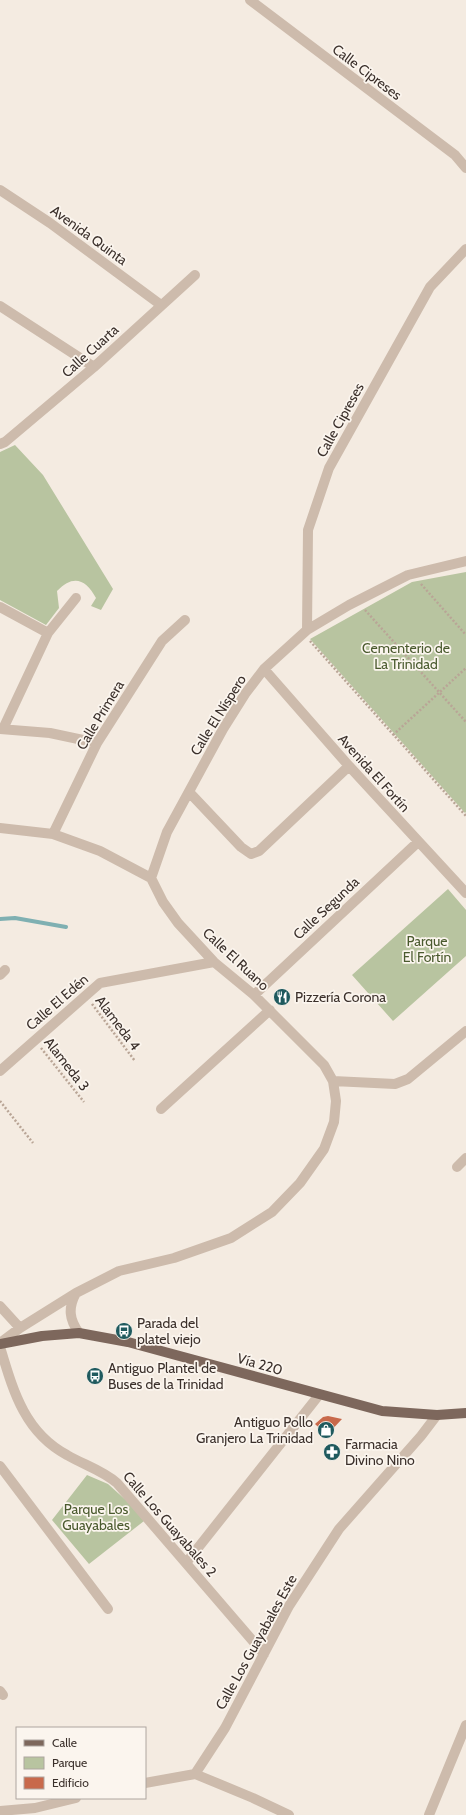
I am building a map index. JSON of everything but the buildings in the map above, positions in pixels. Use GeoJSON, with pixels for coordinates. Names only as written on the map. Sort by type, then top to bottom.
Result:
{"type":"FeatureCollection","features":[{"type":"Feature","properties":{"kind":"main road","name":"Vía 220"},"geometry":{"type":"LineString","coordinates":[[0,1345],[42,1336],[79,1333],[128,1342],[382,1411],[437,1415],[466,1413]]}},
{"type":"Feature","properties":{"kind":"street","name":"Calle Cipreses"},"geometry":{"type":"LineString","coordinates":[[250,0],[455,155],[466,168]]}},
{"type":"Feature","properties":{"kind":"street","name":"Avenida Quinta"},"geometry":{"type":"LineString","coordinates":[[0,190],[50,223],[161,305]]}},
{"type":"Feature","properties":{"kind":"street","name":"Calle Cipreses"},"geometry":{"type":"LineString","coordinates":[[305,631],[308,530],[329,468],[430,287],[466,249]]}},
{"type":"Feature","properties":{"kind":"street","name":"Calle Cuarta"},"geometry":{"type":"LineString","coordinates":[[2,440],[94,368],[195,275]]}},
{"type":"Feature","properties":{"kind":"street"},"geometry":{"type":"LineString","coordinates":[[0,306],[94,368]]}},
{"type":"Feature","properties":{"kind":"street","name":"Calle El Níspero"},"geometry":{"type":"LineString","coordinates":[[151,878],[167,832],[223,729],[245,694],[264,669],[305,631],[349,605],[408,575],[466,561]]}},
{"type":"Feature","properties":{"kind":"street"},"geometry":{"type":"LineString","coordinates":[[76,598],[48,633],[1,729],[50,733],[97,743]]}},
{"type":"Feature","properties":{"kind":"street"},"geometry":{"type":"LineString","coordinates":[[0,607],[48,633]]}},
{"type":"Feature","properties":{"kind":"street","name":"Calle Primera"},"geometry":{"type":"LineString","coordinates":[[53,834],[97,743],[162,641],[185,620]]}},
{"type":"Feature","properties":{"kind":"street","name":"Avenida El Fortín"},"geometry":{"type":"LineString","coordinates":[[264,669],[349,766],[466,893]]}},
{"type":"Feature","properties":{"kind":"street"},"geometry":{"type":"LineString","coordinates":[[189,792],[241,847],[251,854],[259,851],[349,766]]}},
{"type":"Feature","properties":{"kind":"street"},"geometry":{"type":"LineString","coordinates":[[0,828],[53,834],[100,852],[151,878]]}},
{"type":"Feature","properties":{"kind":"street","name":"Calle Segunda"},"geometry":{"type":"LineString","coordinates":[[254,996],[418,842]]}},
{"type":"Feature","properties":{"kind":"street","name":"Calle El Ruano"},"geometry":{"type":"LineString","coordinates":[[0,1345],[20,1328],[76,1293],[119,1271],[174,1258],[231,1238],[272,1212],[300,1183],[324,1149],[334,1122],[336,1101],[333,1081],[324,1065],[270,1010],[214,962],[178,923],[163,902],[151,878]]}},
{"type":"Feature","properties":{"kind":"street","name":"Calle El Edén"},"geometry":{"type":"LineString","coordinates":[[0,1071],[100,983],[214,962]]}},
{"type":"Feature","properties":{"kind":"street"},"geometry":{"type":"LineString","coordinates":[[161,1109],[270,1010]]}},
{"type":"Feature","properties":{"kind":"street"},"geometry":{"type":"LineString","coordinates":[[333,1081],[395,1084],[408,1079],[465,1035]]}},
{"type":"Feature","properties":{"kind":"street"},"geometry":{"type":"LineString","coordinates":[[457,1167],[466,1158]]}},
{"type":"Feature","properties":{"kind":"street"},"geometry":{"type":"LineString","coordinates":[[76,1293],[71,1303],[70,1314],[72,1324],[79,1333]]}},
{"type":"Feature","properties":{"kind":"street"},"geometry":{"type":"LineString","coordinates":[[0,1306],[20,1328]]}},
{"type":"Feature","properties":{"kind":"street","name":"Calle Los Guayabales 2"},"geometry":{"type":"LineString","coordinates":[[0,1345],[19,1404],[40,1435],[53,1447],[109,1476],[117,1483],[264,1654]]}},
{"type":"Feature","properties":{"kind":"street"},"geometry":{"type":"LineString","coordinates":[[186,1563],[319,1395]]}},
{"type":"Feature","properties":{"kind":"street","name":"Calle Los Guayabales Este"},"geometry":{"type":"LineString","coordinates":[[196,1774],[226,1728],[288,1606],[339,1529],[421,1436],[437,1415]]}},
{"type":"Feature","properties":{"kind":"street"},"geometry":{"type":"LineString","coordinates":[[0,1466],[108,1609]]}},
{"type":"Feature","properties":{"kind":"street"},"geometry":{"type":"LineString","coordinates":[[429,1815],[466,1725]]}},
{"type":"Feature","properties":{"kind":"street"},"geometry":{"type":"LineString","coordinates":[[146,1783],[196,1774],[289,1815]]}},
{"type":"Feature","properties":{"kind":"street"},"geometry":{"type":"LineString","coordinates":[[0,1811],[36,1808],[72,1799]]}},
{"type":"Feature","properties":{"kind":"path"},"geometry":{"type":"LineString","coordinates":[[421,584],[466,635]]}},
{"type":"Feature","properties":{"kind":"path"},"geometry":{"type":"LineString","coordinates":[[365,610],[466,722]]}},
{"type":"Feature","properties":{"kind":"path"},"geometry":{"type":"LineString","coordinates":[[305,631],[393,735],[466,816]]}},
{"type":"Feature","properties":{"kind":"path"},"geometry":{"type":"LineString","coordinates":[[393,735],[466,668]]}},
{"type":"Feature","properties":{"kind":"path","name":"Alameda 4"},"geometry":{"type":"LineString","coordinates":[[86,996],[135,1061]]}},
{"type":"Feature","properties":{"kind":"path","name":"Alameda 3"},"geometry":{"type":"LineString","coordinates":[[35,1040],[84,1102]]}},
{"type":"Feature","properties":{"kind":"path"},"geometry":{"type":"LineString","coordinates":[[0,1101],[33,1143]]}},
{"type":"Feature","properties":{"kind":"green space"},"geometry":{"type":"Polygon","coordinates":[[[15,445],[43,475],[113,589],[101,610],[91,606],[96,598],[88,586],[79,581],[68,582],[57,591],[59,608],[46,625],[0,600],[0,452],[15,445]]]}},
{"type":"Feature","properties":{"kind":"green space","name":"Cementerio de La Trinidad"},"geometry":{"type":"Polygon","coordinates":[[[466,572],[465,813],[310,639],[412,582],[466,572]]]}},
{"type":"Feature","properties":{"kind":"green space","name":"Parque El Fortín"},"geometry":{"type":"Polygon","coordinates":[[[448,889],[466,910],[466,956],[393,1021],[352,975],[448,889]]]}},
{"type":"Feature","properties":{"kind":"green space","name":"Parque Los Guayabales"},"geometry":{"type":"Polygon","coordinates":[[[87,1475],[108,1484],[128,1502],[144,1521],[89,1564],[52,1520],[87,1475]]]}},
{"type":"Feature","properties":{"kind":"waterway"},"geometry":{"type":"LineString","coordinates":[[0,919],[15,918],[66,927]]}},
{"type":"Feature","properties":{"kind":"place","name":"Pizzería Corona"},"geometry":{"type":"Point","coordinates":[282,997]}},
{"type":"Feature","properties":{"kind":"place","name":"Parada del platel viejo"},"geometry":{"type":"Point","coordinates":[124,1331]}},
{"type":"Feature","properties":{"kind":"place","name":"Antiguo Plantel de Buses de la Trinidad"},"geometry":{"type":"Point","coordinates":[95,1376]}},
{"type":"Feature","properties":{"kind":"place","name":"Antiguo Pollo Granjero La Trinidad"},"geometry":{"type":"Point","coordinates":[326,1430]}},
{"type":"Feature","properties":{"kind":"place","name":"Farmacia Divino Nino"},"geometry":{"type":"Point","coordinates":[332,1452]}}]}
